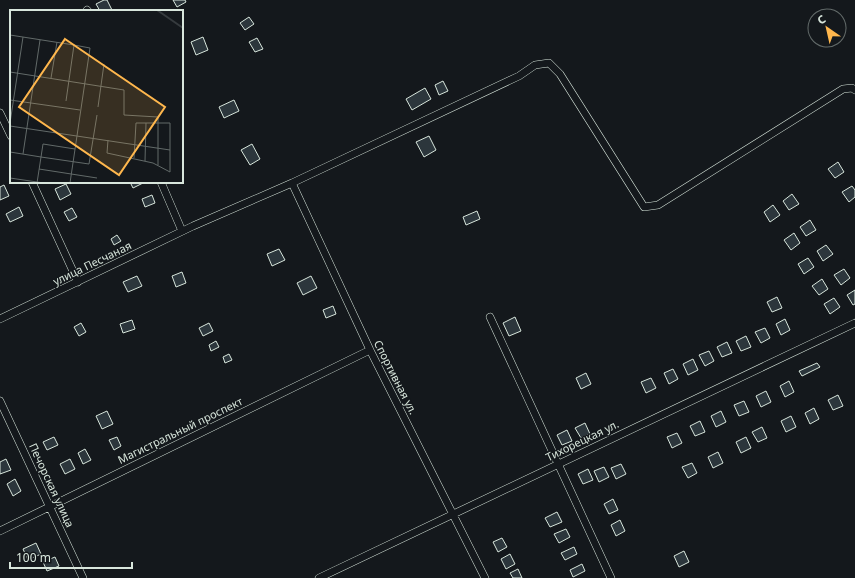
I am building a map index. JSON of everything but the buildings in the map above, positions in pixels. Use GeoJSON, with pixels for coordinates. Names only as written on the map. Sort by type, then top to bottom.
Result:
{"type":"FeatureCollection","features":[{"type":"Feature","properties":{"kind":"street","name":"улица Песчаная"},"geometry":{"type":"LineString","coordinates":[[0,319],[193,226],[292,183],[519,76],[535,65],[549,63],[560,74],[644,207],[658,205],[843,89],[852,88],[855,90]]}},
{"type":"Feature","properties":{"kind":"street"},"geometry":{"type":"LineString","coordinates":[[0,113],[10,134]]}},
{"type":"Feature","properties":{"kind":"street"},"geometry":{"type":"LineString","coordinates":[[32,183],[78,282]]}},
{"type":"Feature","properties":{"kind":"street"},"geometry":{"type":"LineString","coordinates":[[161,183],[182,232]]}},
{"type":"Feature","properties":{"kind":"street","name":"Спортивная ул."},"geometry":{"type":"LineString","coordinates":[[292,183],[370,350],[486,578]]}},
{"type":"Feature","properties":{"kind":"street"},"geometry":{"type":"LineString","coordinates":[[490,317],[611,578]]}},
{"type":"Feature","properties":{"kind":"street","name":"Тихорецкая ул."},"geometry":{"type":"LineString","coordinates":[[320,578],[855,323]]}},
{"type":"Feature","properties":{"kind":"street","name":"Магистральный проспект"},"geometry":{"type":"LineString","coordinates":[[0,531],[370,350]]}},
{"type":"Feature","properties":{"kind":"street","name":"Печорская улица"},"geometry":{"type":"LineString","coordinates":[[0,401],[83,578]]}}]}
